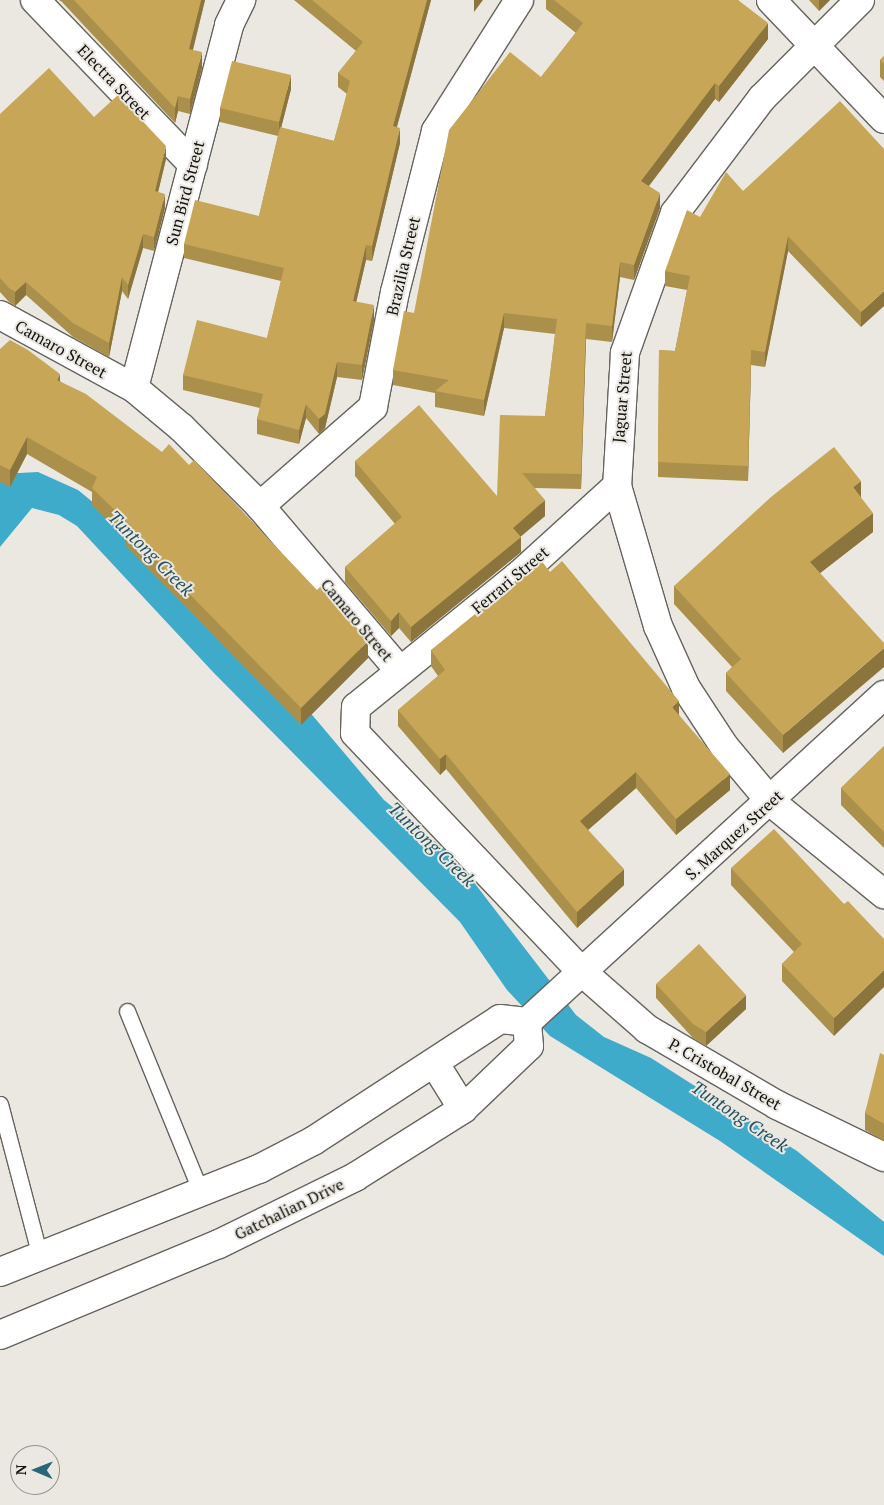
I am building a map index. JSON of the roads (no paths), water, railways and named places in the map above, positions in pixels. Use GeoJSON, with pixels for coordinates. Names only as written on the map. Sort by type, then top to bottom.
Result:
{"type":"FeatureCollection","features":[{"type":"Feature","properties":{"kind":"street","name":"Electra Street"},"geometry":{"type":"LineString","coordinates":[[35,0],[193,165]]}},
{"type":"Feature","properties":{"kind":"street","name":"Sun Bird Street"},"geometry":{"type":"LineString","coordinates":[[134,388],[229,25],[241,0]]}},
{"type":"Feature","properties":{"kind":"street","name":"Brazilia Street"},"geometry":{"type":"LineString","coordinates":[[260,506],[373,407],[395,292],[436,131],[519,0]]}},
{"type":"Feature","properties":{"kind":"street"},"geometry":{"type":"LineString","coordinates":[[771,0],[810,46],[884,119]]}},
{"type":"Feature","properties":{"kind":"street","name":"Jaguar Street"},"geometry":{"type":"LineString","coordinates":[[860,0],[810,46],[720,151],[675,213],[624,353],[617,486],[658,626],[686,688],[724,746],[771,802],[884,894]]}},
{"type":"Feature","properties":{"kind":"street","name":"Camaro Street"},"geometry":{"type":"LineString","coordinates":[[0,315],[134,388],[182,428],[260,506],[398,669],[356,707],[355,733],[572,979]]}},
{"type":"Feature","properties":{"kind":"street","name":"Ferrari Street"},"geometry":{"type":"LineString","coordinates":[[398,669],[518,576],[617,486]]}},
{"type":"Feature","properties":{"kind":"street","name":"S. Marquez Street"},"geometry":{"type":"LineString","coordinates":[[572,979],[771,802],[884,695]]}},
{"type":"Feature","properties":{"kind":"street"},"geometry":{"type":"LineString","coordinates":[[0,1272],[201,1192],[313,1141],[435,1064],[500,1019],[529,1021],[572,979]]}},
{"type":"Feature","properties":{"kind":"street","name":"P. Cristobal Street"},"geometry":{"type":"LineString","coordinates":[[572,979],[647,1029],[776,1105],[884,1157]]}},
{"type":"Feature","properties":{"kind":"street","name":"Gatchalian Drive"},"geometry":{"type":"LineString","coordinates":[[0,1335],[219,1244],[355,1177],[463,1109],[529,1046],[529,1021]]}},
{"type":"Feature","properties":{"kind":"street"},"geometry":{"type":"LineString","coordinates":[[435,1064],[463,1109]]}},
{"type":"Feature","properties":{"kind":"lane"},"geometry":{"type":"LineString","coordinates":[[127,1011],[201,1192]]}},
{"type":"Feature","properties":{"kind":"lane"},"geometry":{"type":"LineString","coordinates":[[0,1104],[40,1257]]}},
{"type":"Feature","properties":{"kind":"water","name":"Tuntong Creek"},"geometry":{"type":"Polygon","coordinates":[[[38,472],[78,490],[122,526],[286,684],[384,800],[456,859],[576,1015],[604,1037],[651,1058],[797,1151],[884,1222],[884,1256],[720,1141],[550,1036],[507,990],[460,922],[213,672],[77,526],[59,515],[32,508],[0,547],[0,474],[38,472]]]}}]}
